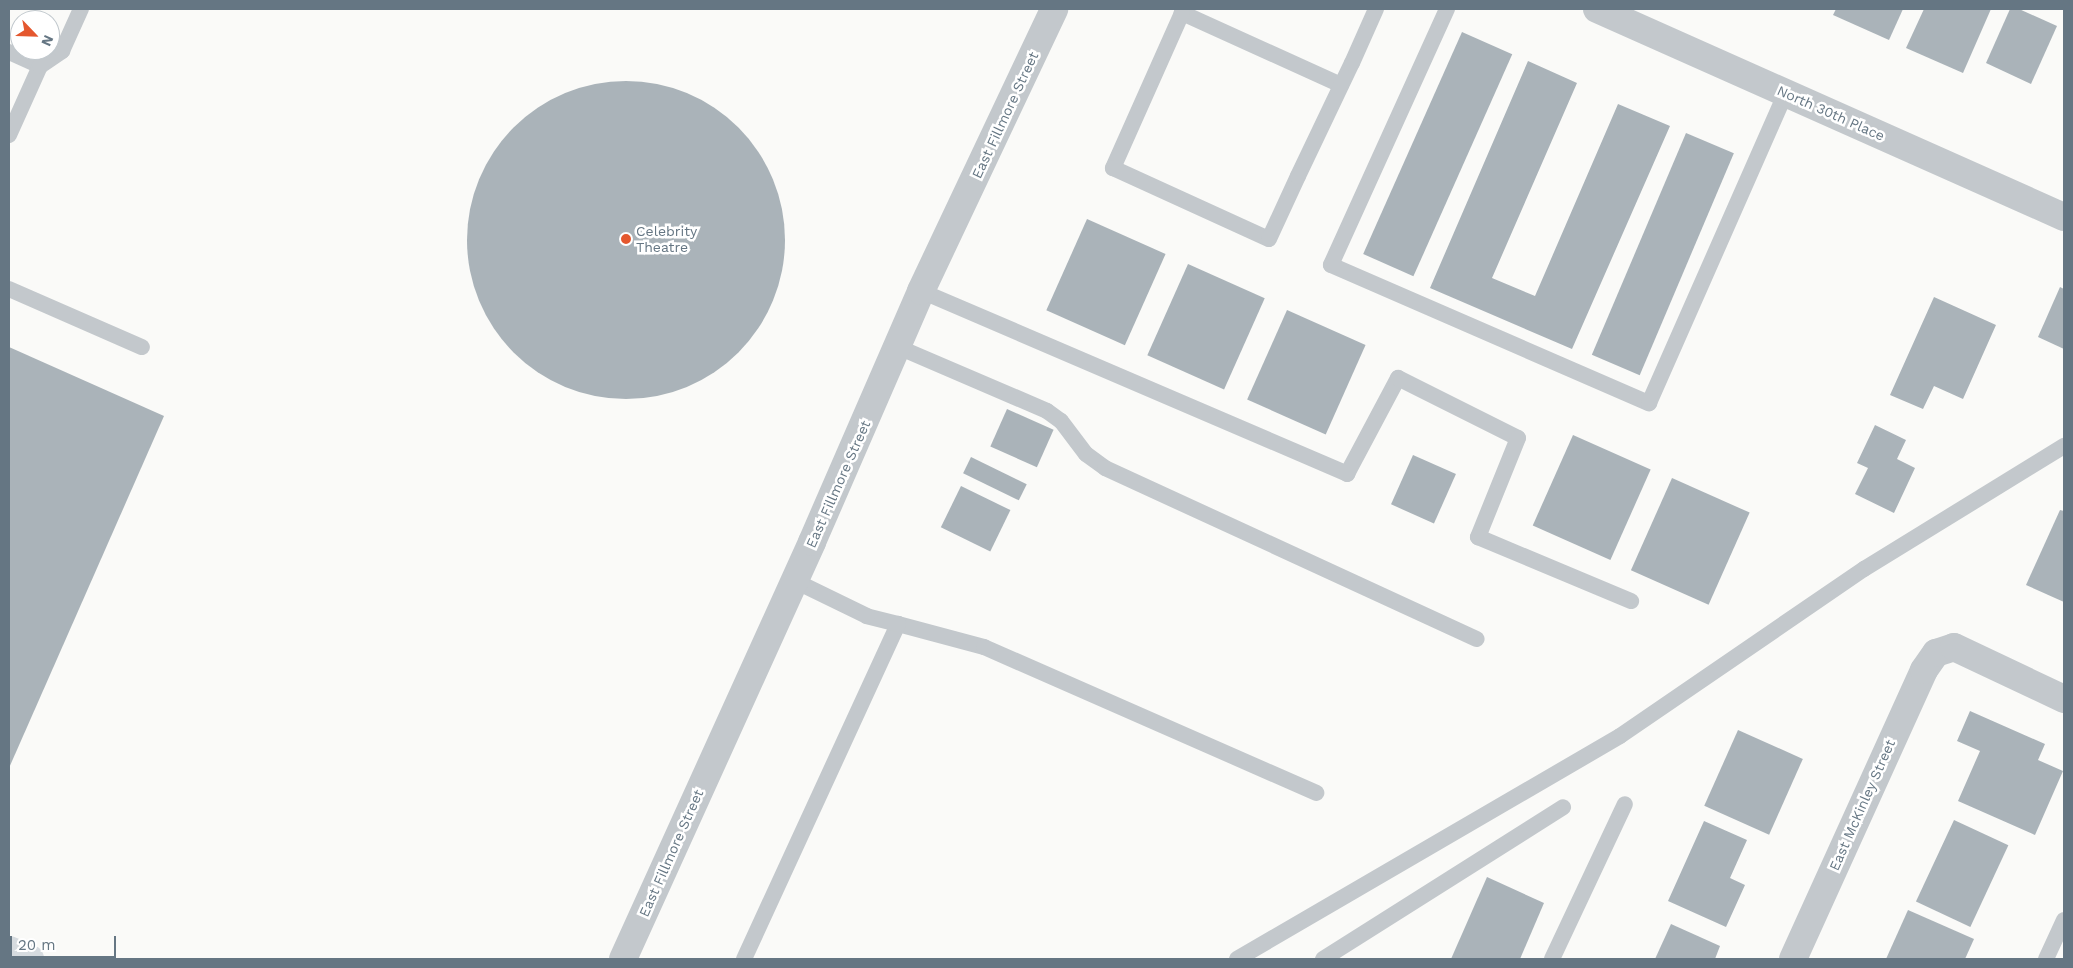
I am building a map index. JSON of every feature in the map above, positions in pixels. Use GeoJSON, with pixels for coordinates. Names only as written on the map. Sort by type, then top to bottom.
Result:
{"type":"FeatureCollection","features":[{"type":"Feature","properties":{"kind":"main road"},"geometry":{"type":"LineString","coordinates":[[9,950],[30,959]]}},
{"type":"Feature","properties":{"kind":"street","name":"East Fillmore Street"},"geometry":{"type":"LineString","coordinates":[[623,959],[795,581],[921,291],[1054,9]]}},
{"type":"Feature","properties":{"kind":"street","name":"North 30th Place"},"geometry":{"type":"LineString","coordinates":[[1597,9],[2064,217]]}},
{"type":"Feature","properties":{"kind":"street","name":"East McKinley Street"},"geometry":{"type":"LineString","coordinates":[[1793,959],[1924,670],[1936,653],[1954,648],[2064,699]]}},
{"type":"Feature","properties":{"kind":"lane"},"geometry":{"type":"LineString","coordinates":[[9,135],[40,66],[62,51],[81,9]]}},
{"type":"Feature","properties":{"kind":"lane"},"geometry":{"type":"LineString","coordinates":[[1341,84],[1182,13],[1113,168],[1269,239],[1376,9]]}},
{"type":"Feature","properties":{"kind":"lane"},"geometry":{"type":"LineString","coordinates":[[1447,9],[1331,265],[1649,403],[1786,93]]}},
{"type":"Feature","properties":{"kind":"lane"},"geometry":{"type":"LineString","coordinates":[[9,52],[40,66]]}},
{"type":"Feature","properties":{"kind":"lane"},"geometry":{"type":"LineString","coordinates":[[9,289],[142,347]]}},
{"type":"Feature","properties":{"kind":"lane"},"geometry":{"type":"LineString","coordinates":[[921,291],[1347,474],[1398,378],[1518,438],[1478,537],[1631,601]]}},
{"type":"Feature","properties":{"kind":"lane"},"geometry":{"type":"LineString","coordinates":[[898,347],[1047,412],[1061,421],[1086,454],[1105,468],[1477,639]]}},
{"type":"Feature","properties":{"kind":"lane"},"geometry":{"type":"LineString","coordinates":[[1237,959],[1620,736],[1864,569],[2064,446]]}},
{"type":"Feature","properties":{"kind":"lane"},"geometry":{"type":"LineString","coordinates":[[795,581],[867,616],[984,647],[1316,793]]}},
{"type":"Feature","properties":{"kind":"lane"},"geometry":{"type":"LineString","coordinates":[[744,959],[898,624]]}},
{"type":"Feature","properties":{"kind":"lane"},"geometry":{"type":"LineString","coordinates":[[1552,959],[1625,804]]}},
{"type":"Feature","properties":{"kind":"lane"},"geometry":{"type":"LineString","coordinates":[[1323,959],[1563,808]]}},
{"type":"Feature","properties":{"kind":"lane"},"geometry":{"type":"LineString","coordinates":[[2046,959],[2064,920]]}},
{"type":"Feature","properties":{"kind":"building"},"geometry":{"type":"Polygon","coordinates":[[[1836,9],[1903,9],[1889,40],[1833,15],[1836,9]]]}},
{"type":"Feature","properties":{"kind":"building"},"geometry":{"type":"Polygon","coordinates":[[[1924,9],[1991,9],[1963,73],[1906,48],[1924,9]]]}},
{"type":"Feature","properties":{"kind":"building"},"geometry":{"type":"Polygon","coordinates":[[[2010,9],[2019,9],[2057,26],[2031,84],[1986,63],[2010,9]]]}},
{"type":"Feature","properties":{"kind":"building"},"geometry":{"type":"Polygon","coordinates":[[[1462,32],[1512,54],[1413,276],[1363,254],[1462,32]]]}},
{"type":"Feature","properties":{"kind":"building"},"geometry":{"type":"Polygon","coordinates":[[[1528,61],[1577,83],[1492,278],[1535,296],[1618,104],[1670,126],[1572,349],[1430,288],[1528,61]]]}},
{"type":"Feature","properties":{"kind":"building","name":"Celebrity Theatre"},"geometry":{"type":"Polygon","coordinates":[[[610,81],[642,81],[672,87],[701,99],[715,107],[739,127],[759,151],[773,179],[779,194],[785,224],[785,256],[779,286],[773,301],[759,329],[739,353],[715,373],[672,393],[642,399],[610,399],[580,393],[537,373],[513,353],[493,329],[473,286],[467,256],[467,224],[473,194],[493,151],[513,127],[537,107],[580,87],[610,81]]]}},
{"type":"Feature","properties":{"kind":"building"},"geometry":{"type":"Polygon","coordinates":[[[1686,133],[1734,153],[1640,375],[1592,355],[1686,133]]]}},
{"type":"Feature","properties":{"kind":"building"},"geometry":{"type":"Polygon","coordinates":[[[1087,219],[1166,254],[1125,345],[1046,310],[1087,219]]]}},
{"type":"Feature","properties":{"kind":"building"},"geometry":{"type":"Polygon","coordinates":[[[1188,264],[1265,298],[1224,390],[1147,355],[1188,264]]]}},
{"type":"Feature","properties":{"kind":"building"},"geometry":{"type":"Polygon","coordinates":[[[2060,287],[2064,289],[2064,349],[2038,337],[2060,287]]]}},
{"type":"Feature","properties":{"kind":"building"},"geometry":{"type":"Polygon","coordinates":[[[1934,297],[1996,325],[1963,399],[1934,386],[1923,409],[1890,395],[1934,297]]]}},
{"type":"Feature","properties":{"kind":"building"},"geometry":{"type":"Polygon","coordinates":[[[1287,310],[1366,345],[1326,435],[1247,400],[1287,310]]]}},
{"type":"Feature","properties":{"kind":"building"},"geometry":{"type":"Polygon","coordinates":[[[9,347],[164,416],[9,768],[9,347]]]}},
{"type":"Feature","properties":{"kind":"building"},"geometry":{"type":"Polygon","coordinates":[[[1007,409],[1054,430],[1037,467],[990,446],[1007,409]]]}},
{"type":"Feature","properties":{"kind":"building"},"geometry":{"type":"Polygon","coordinates":[[[1875,425],[1906,440],[1897,459],[1915,468],[1894,513],[1855,494],[1868,468],[1857,463],[1875,425]]]}},
{"type":"Feature","properties":{"kind":"building"},"geometry":{"type":"Polygon","coordinates":[[[1573,435],[1651,470],[1610,560],[1533,525],[1573,435]]]}},
{"type":"Feature","properties":{"kind":"building"},"geometry":{"type":"Polygon","coordinates":[[[1413,455],[1456,474],[1434,523],[1391,504],[1413,455]]]}},
{"type":"Feature","properties":{"kind":"building"},"geometry":{"type":"Polygon","coordinates":[[[971,457],[1027,484],[1019,500],[963,473],[971,457]]]}},
{"type":"Feature","properties":{"kind":"building"},"geometry":{"type":"Polygon","coordinates":[[[1672,478],[1750,513],[1709,605],[1631,570],[1672,478]]]}},
{"type":"Feature","properties":{"kind":"building"},"geometry":{"type":"Polygon","coordinates":[[[961,486],[1010,510],[990,551],[941,527],[961,486]]]}},
{"type":"Feature","properties":{"kind":"building"},"geometry":{"type":"Polygon","coordinates":[[[2060,510],[2064,511],[2064,602],[2026,585],[2060,510]]]}},
{"type":"Feature","properties":{"kind":"building"},"geometry":{"type":"Polygon","coordinates":[[[1970,711],[2045,744],[2038,760],[2063,771],[2035,835],[1958,801],[1980,751],[1957,741],[1970,711]]]}},
{"type":"Feature","properties":{"kind":"building"},"geometry":{"type":"Polygon","coordinates":[[[1738,730],[1803,759],[1769,835],[1704,806],[1738,730]]]}},
{"type":"Feature","properties":{"kind":"building"},"geometry":{"type":"Polygon","coordinates":[[[1954,820],[2008,845],[1970,927],[1916,902],[1954,820]]]}},
{"type":"Feature","properties":{"kind":"building"},"geometry":{"type":"Polygon","coordinates":[[[1704,821],[1747,840],[1730,878],[1745,885],[1726,927],[1668,901],[1704,821]]]}},
{"type":"Feature","properties":{"kind":"building"},"geometry":{"type":"Polygon","coordinates":[[[1487,877],[1544,903],[1520,959],[1451,959],[1487,877]]]}},
{"type":"Feature","properties":{"kind":"building"},"geometry":{"type":"Polygon","coordinates":[[[1908,910],[1974,939],[1965,959],[1886,959],[1908,910]]]}},
{"type":"Feature","properties":{"kind":"building"},"geometry":{"type":"Polygon","coordinates":[[[1671,924],[1720,946],[1715,959],[1655,959],[1671,924]]]}},
{"type":"Feature","properties":{"kind":"place","name":"Celebrity Theatre"},"geometry":{"type":"Point","coordinates":[626,239]}}]}
